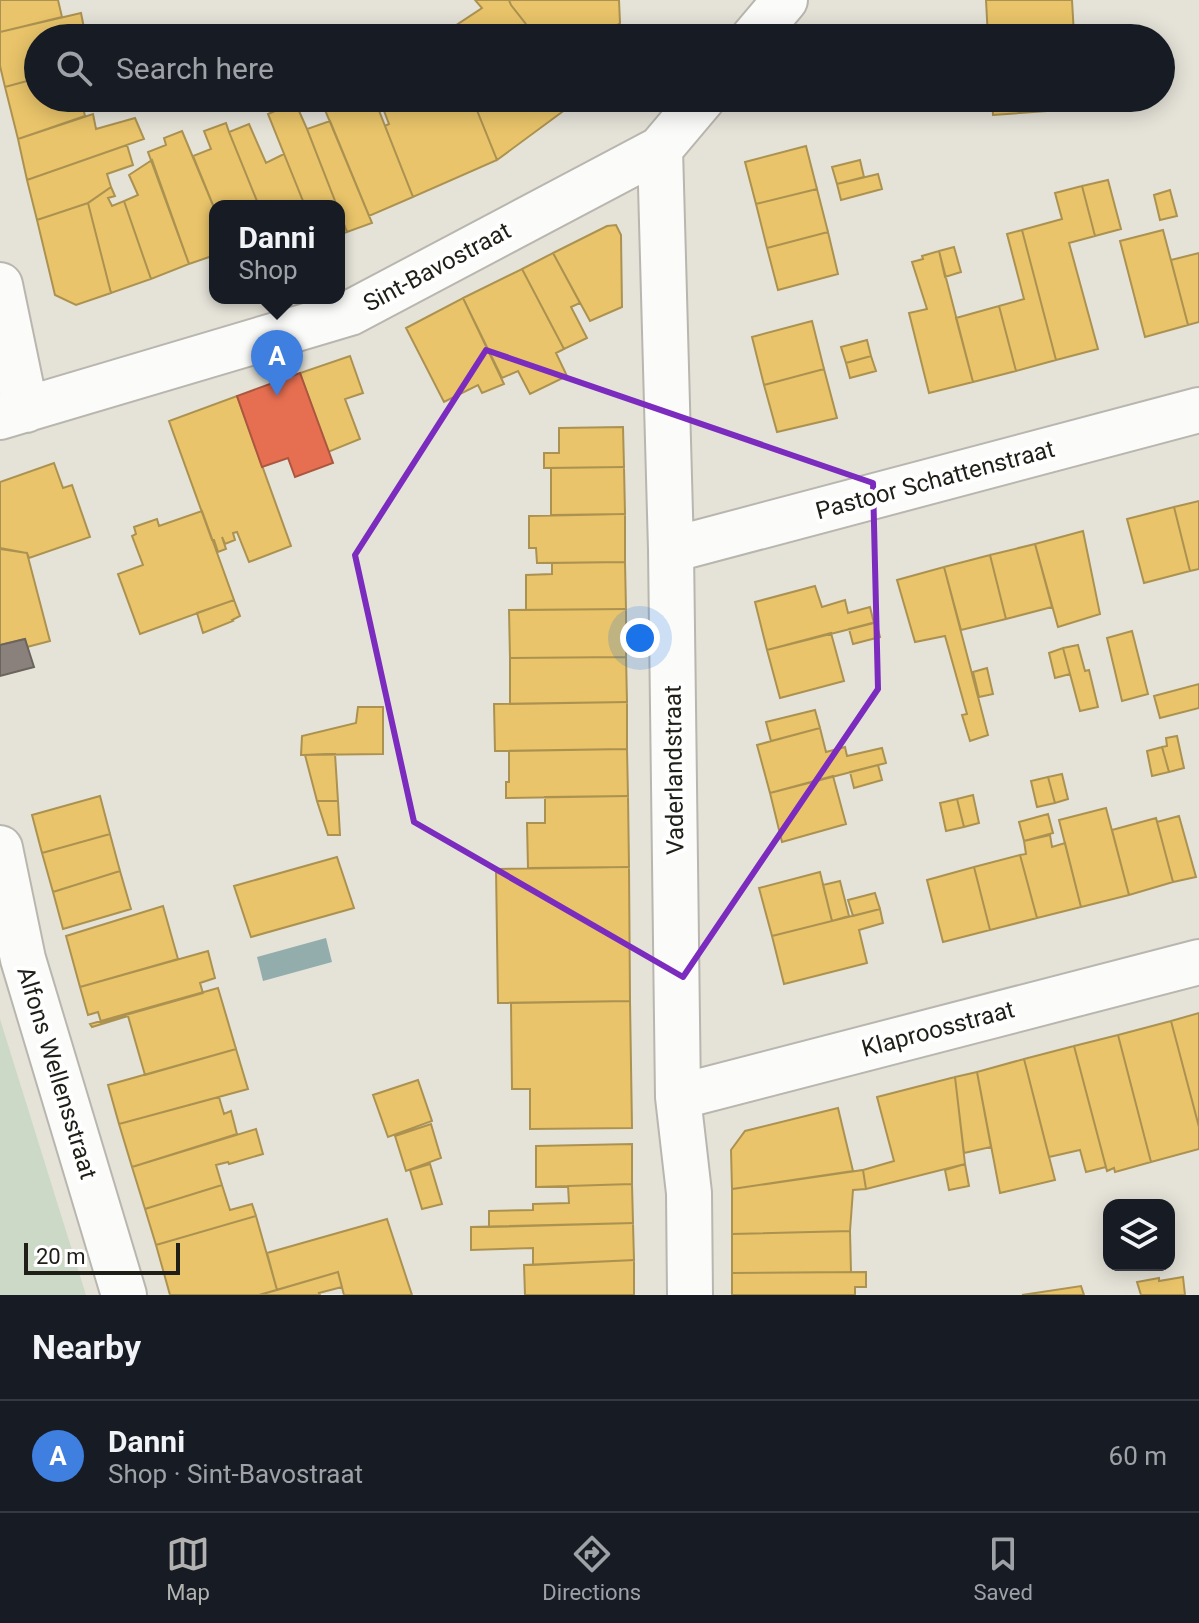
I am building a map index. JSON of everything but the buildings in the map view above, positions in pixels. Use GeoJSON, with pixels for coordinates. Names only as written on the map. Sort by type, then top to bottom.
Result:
{"type":"FeatureCollection","features":[{"type":"Feature","properties":{"kind":"street","name":"Sint-Bavostraat"},"geometry":{"type":"LineString","coordinates":[[13,413],[350,313],[660,149],[691,112]]}},
{"type":"Feature","properties":{"kind":"street","name":"Vaderlandstraat"},"geometry":{"type":"LineString","coordinates":[[660,149],[671,550],[678,1097],[689,1193],[690,1295]]}},
{"type":"Feature","properties":{"kind":"street"},"geometry":{"type":"LineString","coordinates":[[0,285],[13,413]]}},
{"type":"Feature","properties":{"kind":"street","name":"Pastoor Schattenstraat"},"geometry":{"type":"LineString","coordinates":[[671,550],[1199,410]]}},
{"type":"Feature","properties":{"kind":"street","name":"Alfons Wellensstraat"},"geometry":{"type":"LineString","coordinates":[[0,848],[23,959],[124,1295]]}},
{"type":"Feature","properties":{"kind":"street","name":"Klaproosstraat"},"geometry":{"type":"LineString","coordinates":[[678,1097],[1199,962]]}},
{"type":"Feature","properties":{"kind":"highlighted area"},"geometry":{"type":"Polygon","coordinates":[[[486,350],[873,483],[878,689],[683,977],[414,822],[355,555],[486,350]]]}},
{"type":"Feature","properties":{"kind":"green space"},"geometry":{"type":"Polygon","coordinates":[[[0,1019],[86,1295],[0,1295],[0,1019]]]}},
{"type":"Feature","properties":{"kind":"water"},"geometry":{"type":"Polygon","coordinates":[[[326,938],[332,962],[263,981],[257,957],[326,938]]]}},
{"type":"Feature","properties":{"kind":"place","name":"Danni"},"geometry":{"type":"Point","coordinates":[277,396]}}]}
